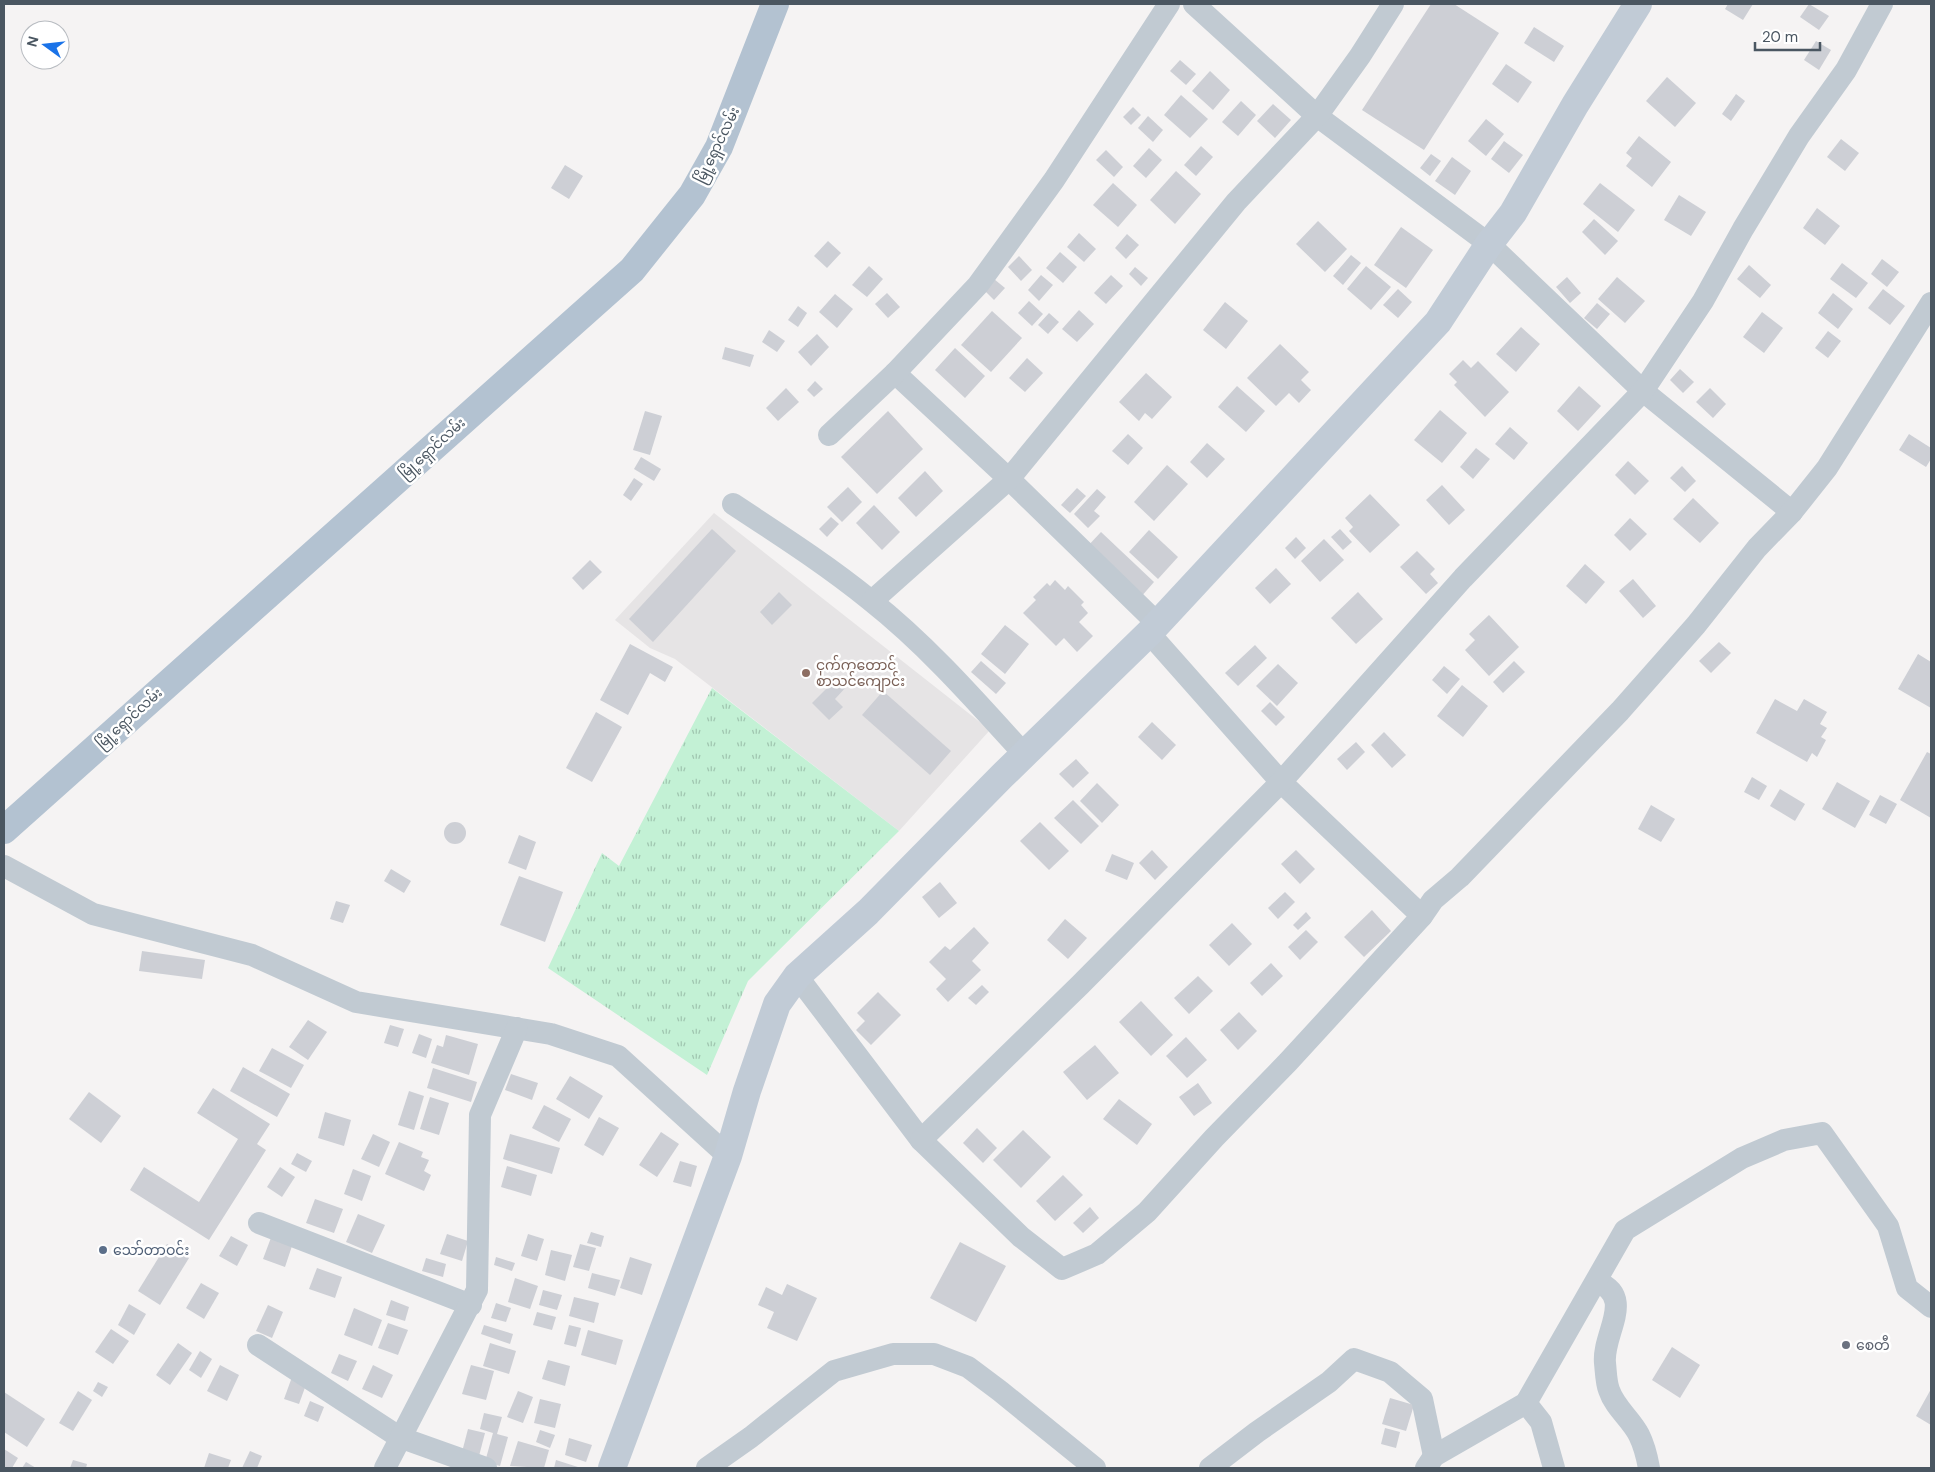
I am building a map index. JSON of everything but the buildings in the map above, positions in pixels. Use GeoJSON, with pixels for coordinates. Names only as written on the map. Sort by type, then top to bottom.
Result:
{"type":"FeatureCollection","features":[{"type":"Feature","properties":{"kind":"main road","name":"မြို့ရှောင်လမ်း"},"geometry":{"type":"LineString","coordinates":[[4,830],[632,270],[692,196],[719,147],[775,4]]}},
{"type":"Feature","properties":{"kind":"main road"},"geometry":{"type":"LineString","coordinates":[[612,1468],[728,1156],[747,1091],[777,1004],[797,976],[868,912],[1024,754],[1153,628],[1438,322],[1489,244],[1513,214],[1575,105],[1638,4]]}},
{"type":"Feature","properties":{"kind":"street"},"geometry":{"type":"LineString","coordinates":[[829,435],[895,373],[978,284],[1054,180],[1169,4]]}},
{"type":"Feature","properties":{"kind":"street"},"geometry":{"type":"LineString","coordinates":[[1194,4],[1316,116],[1489,244],[1643,391],[1792,512]]}},
{"type":"Feature","properties":{"kind":"street"},"geometry":{"type":"LineString","coordinates":[[872,601],[1009,479],[1236,202],[1316,116],[1360,56],[1393,4]]}},
{"type":"Feature","properties":{"kind":"street"},"geometry":{"type":"LineString","coordinates":[[921,1140],[1080,985],[1281,782],[1463,578],[1643,391],[1703,302],[1743,229],[1799,136],[1846,70],[1882,4]]}},
{"type":"Feature","properties":{"kind":"street"},"geometry":{"type":"LineString","coordinates":[[797,976],[921,1140],[1021,1237],[1062,1269],[1097,1254],[1148,1212],[1214,1138],[1288,1062],[1422,916],[1433,900],[1460,877],[1620,711],[1696,625],[1757,548],[1792,512],[1827,468],[1931,303]]}},
{"type":"Feature","properties":{"kind":"street"},"geometry":{"type":"LineString","coordinates":[[895,373],[1009,479],[1153,628],[1281,782],[1422,916]]}},
{"type":"Feature","properties":{"kind":"street"},"geometry":{"type":"LineString","coordinates":[[733,504],[815,558],[872,601],[956,679],[1024,754]]}},
{"type":"Feature","properties":{"kind":"street"},"geometry":{"type":"LineString","coordinates":[[4,866],[93,914],[252,955],[356,1002],[551,1034],[618,1056],[728,1156]]}},
{"type":"Feature","properties":{"kind":"street"},"geometry":{"type":"LineString","coordinates":[[385,1468],[399,1438],[471,1305],[477,1290],[480,1115],[517,1028]]}},
{"type":"Feature","properties":{"kind":"street"},"geometry":{"type":"LineString","coordinates":[[1210,1468],[1256,1432],[1329,1382],[1354,1359],[1390,1372],[1422,1399],[1430,1462],[1526,1403],[1597,1282],[1612,1250],[1625,1230],[1742,1158],[1784,1140],[1822,1133],[1888,1226],[1907,1288],[1931,1307]]}},
{"type":"Feature","properties":{"kind":"street"},"geometry":{"type":"LineString","coordinates":[[259,1222],[471,1305]]}},
{"type":"Feature","properties":{"kind":"street"},"geometry":{"type":"LineString","coordinates":[[1597,1282],[1607,1286],[1615,1294],[1616,1309],[1604,1360],[1609,1390],[1622,1414],[1639,1434],[1650,1468]]}},
{"type":"Feature","properties":{"kind":"street"},"geometry":{"type":"LineString","coordinates":[[258,1345],[399,1438],[462,1465],[486,1468]]}},
{"type":"Feature","properties":{"kind":"street"},"geometry":{"type":"LineString","coordinates":[[707,1468],[751,1437],[834,1371],[893,1354],[934,1354],[968,1368],[1000,1391],[1095,1468]]}},
{"type":"Feature","properties":{"kind":"street"},"geometry":{"type":"LineString","coordinates":[[1526,1403],[1541,1422],[1554,1468]]}},
{"type":"Feature","properties":{"kind":"shaded area","name":"ငှက်ကတောင် စာသင်ကျောင်း"},"geometry":{"type":"Polygon","coordinates":[[[714,513],[990,730],[899,831],[675,659],[650,648],[615,620],[714,513]]]}},
{"type":"Feature","properties":{"kind":"green space"},"geometry":{"type":"Polygon","coordinates":[[[712,688],[899,831],[748,981],[707,1075],[548,968],[602,853],[619,866],[712,688]]]}},
{"type":"Feature","properties":{"kind":"place","name":"ငှက်ကတောင် စာသင်ကျောင်း"},"geometry":{"type":"Point","coordinates":[806,673]}},
{"type":"Feature","properties":{"kind":"place","name":"သော်တာဝင်း"},"geometry":{"type":"Point","coordinates":[103,1250]}},
{"type":"Feature","properties":{"kind":"place","name":"စေတီ"},"geometry":{"type":"Point","coordinates":[1846,1345]}}]}
